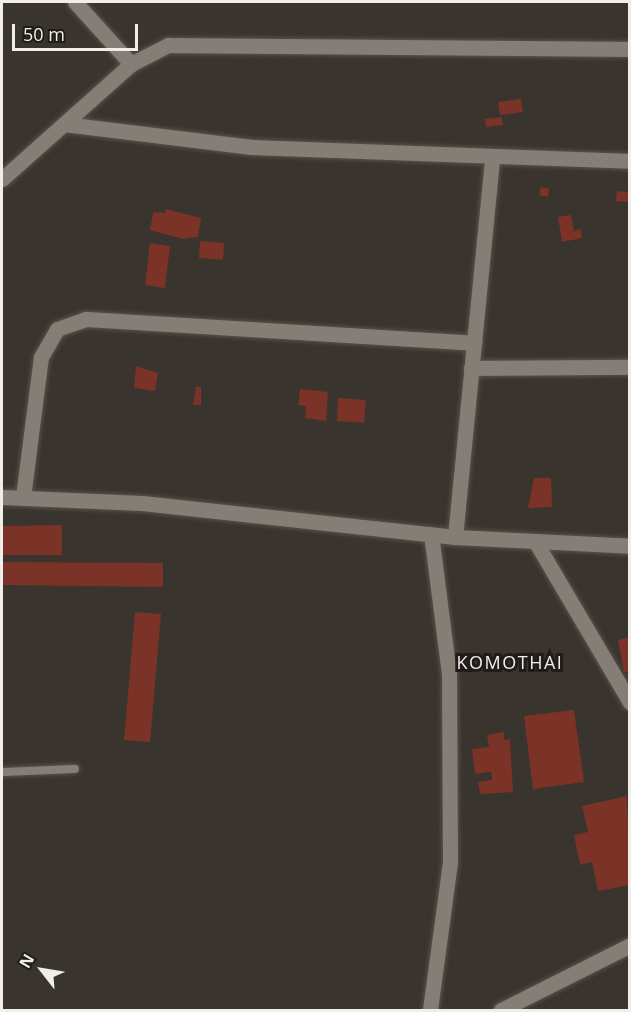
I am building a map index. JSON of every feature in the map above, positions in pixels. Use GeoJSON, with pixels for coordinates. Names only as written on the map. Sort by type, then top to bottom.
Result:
{"type":"FeatureCollection","features":[{"type":"Feature","properties":{"kind":"street"},"geometry":{"type":"LineString","coordinates":[[75,2],[131,64]]}},
{"type":"Feature","properties":{"kind":"street"},"geometry":{"type":"LineString","coordinates":[[2,179],[131,64],[168,45],[630,49]]}},
{"type":"Feature","properties":{"kind":"street"},"geometry":{"type":"LineString","coordinates":[[64,124],[252,147],[630,161]]}},
{"type":"Feature","properties":{"kind":"street"},"geometry":{"type":"LineString","coordinates":[[455,537],[492,157]]}},
{"type":"Feature","properties":{"kind":"street"},"geometry":{"type":"LineString","coordinates":[[22,497],[41,357],[57,328],[86,319],[474,343]]}},
{"type":"Feature","properties":{"kind":"street"},"geometry":{"type":"LineString","coordinates":[[471,368],[630,367]]}},
{"type":"Feature","properties":{"kind":"street"},"geometry":{"type":"LineString","coordinates":[[2,497],[142,503],[455,537],[630,546]]}},
{"type":"Feature","properties":{"kind":"street"},"geometry":{"type":"LineString","coordinates":[[430,1011],[450,862],[449,674],[431,534]]}},
{"type":"Feature","properties":{"kind":"street"},"geometry":{"type":"LineString","coordinates":[[535,541],[630,702]]}},
{"type":"Feature","properties":{"kind":"street"},"geometry":{"type":"LineString","coordinates":[[501,1011],[630,945]]}},
{"type":"Feature","properties":{"kind":"lane"},"geometry":{"type":"LineString","coordinates":[[2,772],[75,769]]}},
{"type":"Feature","properties":{"kind":"building"},"geometry":{"type":"Polygon","coordinates":[[[521,99],[523,112],[500,115],[498,102],[521,99]]]}},
{"type":"Feature","properties":{"kind":"building"},"geometry":{"type":"Polygon","coordinates":[[[502,117],[503,125],[486,127],[485,119],[502,117]]]}},
{"type":"Feature","properties":{"kind":"building"},"geometry":{"type":"Polygon","coordinates":[[[541,187],[549,189],[548,197],[539,195],[541,187]]]}},
{"type":"Feature","properties":{"kind":"building"},"geometry":{"type":"Polygon","coordinates":[[[617,191],[630,192],[630,202],[616,201],[617,191]]]}},
{"type":"Feature","properties":{"kind":"building"},"geometry":{"type":"Polygon","coordinates":[[[166,209],[201,218],[198,237],[183,239],[150,230],[153,212],[165,213],[166,209]]]}},
{"type":"Feature","properties":{"kind":"building"},"geometry":{"type":"Polygon","coordinates":[[[571,215],[574,231],[581,229],[582,238],[562,242],[558,217],[571,215]]]}},
{"type":"Feature","properties":{"kind":"building"},"geometry":{"type":"Polygon","coordinates":[[[200,241],[224,243],[223,260],[199,258],[200,241]]]}},
{"type":"Feature","properties":{"kind":"building"},"geometry":{"type":"Polygon","coordinates":[[[150,243],[170,246],[165,288],[145,285],[150,243]]]}},
{"type":"Feature","properties":{"kind":"building"},"geometry":{"type":"Polygon","coordinates":[[[136,366],[158,373],[155,391],[134,388],[136,366]]]}},
{"type":"Feature","properties":{"kind":"building"},"geometry":{"type":"Polygon","coordinates":[[[196,387],[201,387],[201,405],[193,405],[196,387]]]}},
{"type":"Feature","properties":{"kind":"building"},"geometry":{"type":"Polygon","coordinates":[[[300,389],[328,392],[326,421],[305,418],[306,406],[298,405],[300,389]]]}},
{"type":"Feature","properties":{"kind":"building"},"geometry":{"type":"Polygon","coordinates":[[[338,398],[366,400],[364,423],[337,421],[338,398]]]}},
{"type":"Feature","properties":{"kind":"building"},"geometry":{"type":"Polygon","coordinates":[[[534,478],[551,478],[552,507],[528,508],[534,478]]]}},
{"type":"Feature","properties":{"kind":"building"},"geometry":{"type":"Polygon","coordinates":[[[62,525],[62,555],[2,555],[3,526],[62,525]]]}},
{"type":"Feature","properties":{"kind":"building"},"geometry":{"type":"Polygon","coordinates":[[[2,562],[163,563],[163,587],[2,585],[2,562]]]}},
{"type":"Feature","properties":{"kind":"building"},"geometry":{"type":"Polygon","coordinates":[[[135,612],[161,614],[150,742],[124,740],[135,612]]]}},
{"type":"Feature","properties":{"kind":"building"},"geometry":{"type":"Polygon","coordinates":[[[630,637],[630,671],[624,672],[618,640],[630,637]]]}},
{"type":"Feature","properties":{"kind":"building"},"geometry":{"type":"Polygon","coordinates":[[[574,710],[584,782],[533,789],[524,716],[574,710]]]}},
{"type":"Feature","properties":{"kind":"building"},"geometry":{"type":"Polygon","coordinates":[[[504,732],[504,740],[510,739],[513,792],[480,794],[478,782],[492,780],[491,772],[475,774],[472,749],[489,747],[487,735],[504,732]]]}},
{"type":"Feature","properties":{"kind":"building"},"geometry":{"type":"Polygon","coordinates":[[[627,796],[630,885],[598,891],[592,862],[580,865],[574,835],[588,832],[582,806],[627,796]]]}},
{"type":"Feature","properties":{"kind":"district","name":"KOMOTHAI"},"geometry":{"type":"Point","coordinates":[510,662]}}]}
